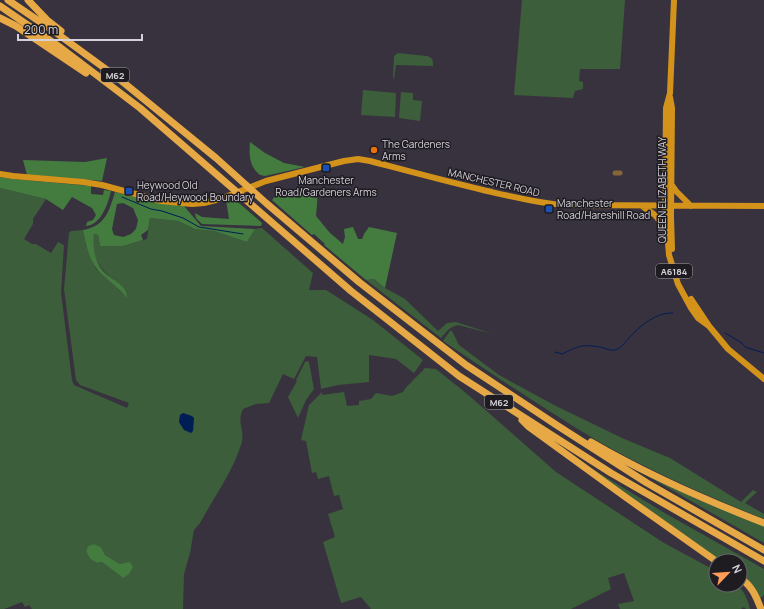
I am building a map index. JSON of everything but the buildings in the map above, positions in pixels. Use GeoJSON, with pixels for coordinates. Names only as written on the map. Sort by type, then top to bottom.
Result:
{"type":"FeatureCollection","features":[{"type":"Feature","properties":{"kind":"highway","name":"M62"},"geometry":{"type":"LineString","coordinates":[[8,0],[118,78]]}},
{"type":"Feature","properties":{"kind":"highway","name":"M62"},"geometry":{"type":"LineString","coordinates":[[28,0],[47,20],[96,58],[118,78],[216,158],[359,282],[466,365],[647,483],[764,550]]}},
{"type":"Feature","properties":{"kind":"highway","name":"M62"},"geometry":{"type":"LineString","coordinates":[[0,6],[61,48],[140,108],[351,291],[459,376],[611,473],[764,560]]}},
{"type":"Feature","properties":{"kind":"highway","name":"M62"},"geometry":{"type":"LineString","coordinates":[[0,18],[16,26],[140,108]]}},
{"type":"Feature","properties":{"kind":"highway","name":"M62"},"geometry":{"type":"LineString","coordinates":[[515,412],[529,427],[708,555]]}},
{"type":"Feature","properties":{"kind":"highway","name":"M62"},"geometry":{"type":"LineString","coordinates":[[558,426],[709,502],[764,523]]}},
{"type":"Feature","properties":{"kind":"highway"},"geometry":{"type":"LineString","coordinates":[[748,585],[753,589],[761,609]]}},
{"type":"Feature","properties":{"kind":"main road","name":"QUEEN ELIZABETH WAY"},"geometry":{"type":"LineString","coordinates":[[674,0],[670,93],[672,108],[671,184],[666,229],[669,255],[678,284],[698,318],[709,326]]}},
{"type":"Feature","properties":{"kind":"main road","name":"QUEEN ELIZABETH WAY"},"geometry":{"type":"LineString","coordinates":[[670,93],[666,108],[668,206],[673,254],[679,275],[694,305],[709,326],[728,349],[764,379]]}},
{"type":"Feature","properties":{"kind":"main road","name":"MANCHESTER ROAD"},"geometry":{"type":"LineString","coordinates":[[0,174],[83,182],[102,185],[161,201],[192,204],[220,199],[273,179],[358,159],[502,195],[548,204],[764,206]]}},
{"type":"Feature","properties":{"kind":"main road"},"geometry":{"type":"LineString","coordinates":[[671,184],[691,206]]}},
{"type":"Feature","properties":{"kind":"main road"},"geometry":{"type":"LineString","coordinates":[[640,206],[655,215],[666,229]]}},
{"type":"Feature","properties":{"kind":"main road"},"geometry":{"type":"LineString","coordinates":[[761,609],[764,602]]}},
{"type":"Feature","properties":{"kind":"green space"},"geometry":{"type":"Polygon","coordinates":[[[522,0],[625,0],[620,69],[580,69],[579,81],[583,82],[583,89],[575,91],[573,98],[514,95],[522,0]]]}},
{"type":"Feature","properties":{"kind":"green space"},"geometry":{"type":"Polygon","coordinates":[[[398,53],[427,56],[432,60],[433,66],[396,65],[394,79],[394,56],[398,53]]]}},
{"type":"Feature","properties":{"kind":"green space"},"geometry":{"type":"Polygon","coordinates":[[[363,90],[396,93],[395,117],[361,115],[363,90]]]}},
{"type":"Feature","properties":{"kind":"green space"},"geometry":{"type":"Polygon","coordinates":[[[401,92],[413,93],[413,100],[422,101],[420,121],[399,118],[401,92]]]}},
{"type":"Feature","properties":{"kind":"green space"},"geometry":{"type":"Polygon","coordinates":[[[250,142],[265,153],[284,163],[305,167],[265,176],[260,175],[256,172],[250,160],[250,142]]]}},
{"type":"Feature","properties":{"kind":"green space"},"geometry":{"type":"Polygon","coordinates":[[[107,158],[102,181],[27,175],[23,160],[85,162],[107,158]]]}},
{"type":"Feature","properties":{"kind":"green space"},"geometry":{"type":"Polygon","coordinates":[[[0,177],[91,186],[91,194],[103,195],[104,190],[111,191],[106,208],[100,218],[91,225],[86,226],[87,222],[93,220],[96,215],[92,208],[72,197],[63,210],[46,199],[0,188],[0,177]]]}},
{"type":"Feature","properties":{"kind":"green space"},"geometry":{"type":"Polygon","coordinates":[[[0,188],[46,199],[33,219],[33,224],[24,239],[51,253],[58,242],[64,245],[61,293],[72,380],[74,385],[127,408],[129,403],[80,385],[76,380],[64,289],[69,233],[71,231],[83,230],[86,246],[96,269],[127,297],[121,286],[102,269],[96,259],[94,234],[98,235],[100,246],[123,246],[147,239],[150,218],[178,221],[195,229],[214,231],[247,242],[255,229],[262,228],[313,273],[309,290],[326,290],[373,320],[423,360],[414,373],[396,359],[369,355],[369,382],[338,385],[321,389],[317,357],[306,356],[294,379],[283,374],[269,403],[256,404],[243,409],[240,419],[242,440],[233,465],[200,523],[194,530],[184,574],[183,609],[32,609],[29,605],[25,607],[22,602],[4,609],[0,609],[0,188]],[[94,544],[88,546],[86,551],[90,559],[97,563],[102,562],[123,578],[120,564],[105,555],[101,547],[94,544]]]}},
{"type":"Feature","properties":{"kind":"green space"},"geometry":{"type":"Polygon","coordinates":[[[318,191],[316,216],[330,233],[343,244],[345,237],[344,229],[353,227],[358,239],[362,239],[369,227],[397,233],[385,288],[374,279],[366,280],[324,245],[325,244],[314,234],[312,235],[272,200],[278,193],[283,198],[318,191]]]}},
{"type":"Feature","properties":{"kind":"green space"},"geometry":{"type":"Polygon","coordinates":[[[115,192],[158,203],[184,206],[201,226],[255,229],[247,242],[214,231],[195,229],[178,221],[150,218],[148,230],[141,235],[143,240],[123,246],[100,246],[98,235],[94,234],[94,248],[100,267],[106,274],[125,289],[127,298],[96,268],[90,257],[83,230],[96,225],[105,217],[115,192]],[[123,203],[117,204],[112,229],[114,235],[123,237],[131,234],[136,229],[138,220],[133,208],[123,203]]]}},
{"type":"Feature","properties":{"kind":"green space"},"geometry":{"type":"Polygon","coordinates":[[[232,197],[262,223],[261,226],[202,224],[196,218],[195,213],[202,217],[229,219],[226,200],[232,197]]]}},
{"type":"Feature","properties":{"kind":"green space"},"geometry":{"type":"Polygon","coordinates":[[[374,279],[385,288],[405,299],[438,331],[447,323],[456,322],[493,334],[458,325],[450,328],[441,338],[366,280],[374,279]]]}},
{"type":"Feature","properties":{"kind":"green space"},"geometry":{"type":"Polygon","coordinates":[[[450,331],[452,331],[459,345],[499,375],[554,405],[622,438],[670,458],[741,502],[753,490],[757,492],[745,503],[764,514],[764,519],[679,482],[596,440],[538,404],[443,341],[450,331]]]}},
{"type":"Feature","properties":{"kind":"green space"},"geometry":{"type":"Polygon","coordinates":[[[305,362],[309,362],[314,389],[306,400],[298,418],[288,397],[305,362]]]}},
{"type":"Feature","properties":{"kind":"green space"},"geometry":{"type":"Polygon","coordinates":[[[425,368],[436,369],[466,393],[556,472],[664,543],[708,567],[708,593],[744,593],[750,609],[746,609],[744,607],[741,609],[620,609],[618,604],[634,601],[624,573],[608,578],[611,589],[571,609],[371,609],[361,597],[341,603],[323,542],[335,537],[328,514],[343,509],[339,495],[334,496],[329,476],[318,479],[316,472],[312,473],[306,441],[301,440],[309,405],[322,392],[322,395],[344,392],[347,406],[359,405],[359,401],[371,399],[376,393],[392,396],[403,392],[425,368]]]}},
{"type":"Feature","properties":{"kind":"green space"},"geometry":{"type":"Polygon","coordinates":[[[578,460],[663,512],[736,553],[710,553],[578,460]]]}},
{"type":"Feature","properties":{"kind":"green space"},"geometry":{"type":"Polygon","coordinates":[[[637,470],[699,500],[764,526],[764,543],[637,470]]]}},
{"type":"Feature","properties":{"kind":"green space"},"geometry":{"type":"Polygon","coordinates":[[[94,544],[101,547],[105,555],[120,564],[130,562],[133,567],[129,574],[123,578],[102,562],[97,563],[90,559],[86,551],[88,546],[94,544]]]}},
{"type":"Feature","properties":{"kind":"green space"},"geometry":{"type":"Polygon","coordinates":[[[748,560],[764,569],[764,595],[760,599],[755,588],[748,582],[748,560]]]}},
{"type":"Feature","properties":{"kind":"water"},"geometry":{"type":"Polygon","coordinates":[[[183,413],[194,418],[193,431],[191,433],[184,430],[179,422],[180,415],[183,413]]]}},
{"type":"Feature","properties":{"kind":"waterway"},"geometry":{"type":"LineString","coordinates":[[122,197],[151,209],[183,218],[199,227],[243,234]]}},
{"type":"Feature","properties":{"kind":"waterway"},"geometry":{"type":"LineString","coordinates":[[555,352],[562,354],[576,347],[584,346],[615,350],[623,345],[638,329],[655,317],[667,313],[673,313]]}},
{"type":"Feature","properties":{"kind":"waterway"},"geometry":{"type":"LineString","coordinates":[[725,333],[742,343],[745,347],[764,353]]}},
{"type":"Feature","properties":{"kind":"place","name":"The Gardeners Arms"},"geometry":{"type":"Point","coordinates":[374,150]}},
{"type":"Feature","properties":{"kind":"place","name":"Manchester Road/Gardeners Arms"},"geometry":{"type":"Point","coordinates":[326,168]}},
{"type":"Feature","properties":{"kind":"place","name":"Heywood Old Road/Heywood Boundary"},"geometry":{"type":"Point","coordinates":[129,191]}},
{"type":"Feature","properties":{"kind":"place","name":"Manchester Road/Hareshill Road"},"geometry":{"type":"Point","coordinates":[549,209]}}]}
